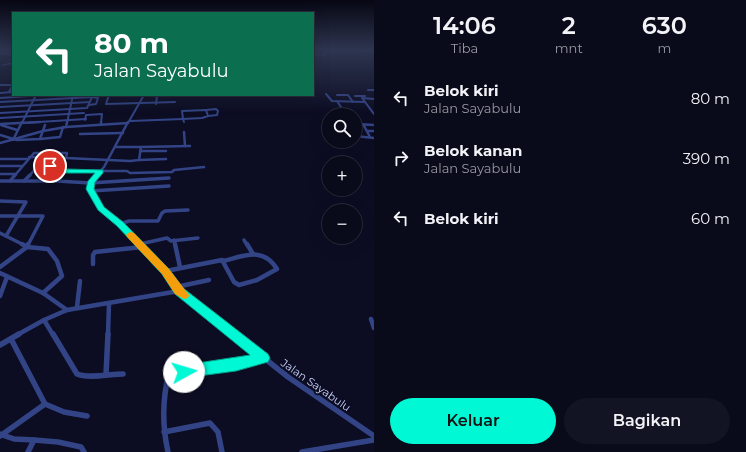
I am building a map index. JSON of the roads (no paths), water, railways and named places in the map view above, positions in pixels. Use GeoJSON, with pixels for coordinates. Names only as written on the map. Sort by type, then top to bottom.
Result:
{"type":"FeatureCollection","features":[{"type":"Feature","properties":{"kind":"street"},"geometry":{"type":"LineString","coordinates":[[0,85],[12,85]]}},
{"type":"Feature","properties":{"kind":"street"},"geometry":{"type":"LineString","coordinates":[[0,93],[9,92],[12,87]]}},
{"type":"Feature","properties":{"kind":"street"},"geometry":{"type":"LineString","coordinates":[[368,90],[374,90]]}},
{"type":"Feature","properties":{"kind":"street"},"geometry":{"type":"LineString","coordinates":[[326,94],[331,100],[365,102]]}},
{"type":"Feature","properties":{"kind":"street"},"geometry":{"type":"LineString","coordinates":[[342,101],[337,94],[348,95],[353,102]]}},
{"type":"Feature","properties":{"kind":"street"},"geometry":{"type":"LineString","coordinates":[[0,98],[24,96]]}},
{"type":"Feature","properties":{"kind":"street"},"geometry":{"type":"LineString","coordinates":[[13,140],[35,96]]}},
{"type":"Feature","properties":{"kind":"street"},"geometry":{"type":"LineString","coordinates":[[109,96],[106,104],[156,104],[175,102]]}},
{"type":"Feature","properties":{"kind":"street"},"geometry":{"type":"LineString","coordinates":[[90,183],[108,161],[143,96]]}},
{"type":"Feature","properties":{"kind":"street"},"geometry":{"type":"LineString","coordinates":[[156,104],[157,96]]}},
{"type":"Feature","properties":{"kind":"street"},"geometry":{"type":"LineString","coordinates":[[355,96],[374,98]]}},
{"type":"Feature","properties":{"kind":"street"},"geometry":{"type":"LineString","coordinates":[[0,112],[87,108],[92,97]]}},
{"type":"Feature","properties":{"kind":"street"},"geometry":{"type":"LineString","coordinates":[[0,102],[92,97],[98,98],[96,104],[71,103],[0,107]]}},
{"type":"Feature","properties":{"kind":"street"},"geometry":{"type":"LineString","coordinates":[[0,135],[13,140],[60,137],[69,114],[72,98]]}},
{"type":"Feature","properties":{"kind":"street"},"geometry":{"type":"LineString","coordinates":[[358,98],[374,98]]}},
{"type":"Feature","properties":{"kind":"street"},"geometry":{"type":"LineString","coordinates":[[362,98],[374,114]]}},
{"type":"Feature","properties":{"kind":"street"},"geometry":{"type":"LineString","coordinates":[[337,101],[342,108]]}},
{"type":"Feature","properties":{"kind":"street"},"geometry":{"type":"LineString","coordinates":[[0,143],[43,131],[64,127],[157,120],[183,119],[196,118],[218,115],[218,111],[216,109],[182,110],[183,119],[184,122]]}},
{"type":"Feature","properties":{"kind":"street"},"geometry":{"type":"LineString","coordinates":[[194,110],[196,118]]}},
{"type":"Feature","properties":{"kind":"street"},"geometry":{"type":"LineString","coordinates":[[206,110],[208,116]]}},
{"type":"Feature","properties":{"kind":"street"},"geometry":{"type":"LineString","coordinates":[[0,118],[84,113]]}},
{"type":"Feature","properties":{"kind":"street"},"geometry":{"type":"LineString","coordinates":[[84,125],[86,115],[102,114],[101,124]]}},
{"type":"Feature","properties":{"kind":"street"},"geometry":{"type":"LineString","coordinates":[[0,124],[86,119]]}},
{"type":"Feature","properties":{"kind":"street"},"geometry":{"type":"LineString","coordinates":[[157,120],[158,124]]}},
{"type":"Feature","properties":{"kind":"street"},"geometry":{"type":"LineString","coordinates":[[0,124],[17,130]]}},
{"type":"Feature","properties":{"kind":"street"},"geometry":{"type":"LineString","coordinates":[[363,124],[374,125]]}},
{"type":"Feature","properties":{"kind":"street"},"geometry":{"type":"LineString","coordinates":[[363,124],[370,137]]}},
{"type":"Feature","properties":{"kind":"street"},"geometry":{"type":"LineString","coordinates":[[40,139],[45,125]]}},
{"type":"Feature","properties":{"kind":"street"},"geometry":{"type":"LineString","coordinates":[[367,131],[374,131]]}},
{"type":"Feature","properties":{"kind":"street"},"geometry":{"type":"LineString","coordinates":[[184,132],[185,146]]}},
{"type":"Feature","properties":{"kind":"street"},"geometry":{"type":"LineString","coordinates":[[80,134],[123,133]]}},
{"type":"Feature","properties":{"kind":"street"},"geometry":{"type":"LineString","coordinates":[[362,136],[374,138]]}},
{"type":"Feature","properties":{"kind":"street"},"geometry":{"type":"LineString","coordinates":[[115,147],[190,146]]}},
{"type":"Feature","properties":{"kind":"street"},"geometry":{"type":"LineString","coordinates":[[140,147],[140,160]]}},
{"type":"Feature","properties":{"kind":"street"},"geometry":{"type":"LineString","coordinates":[[140,151],[166,151]]}},
{"type":"Feature","properties":{"kind":"street"},"geometry":{"type":"LineString","coordinates":[[10,181],[28,158],[35,153],[66,153],[66,158],[108,161],[166,159]]}},
{"type":"Feature","properties":{"kind":"street"},"geometry":{"type":"LineString","coordinates":[[0,158],[59,157]]}},
{"type":"Feature","properties":{"kind":"street"},"geometry":{"type":"LineString","coordinates":[[0,166],[22,166]]}},
{"type":"Feature","properties":{"kind":"street"},"geometry":{"type":"LineString","coordinates":[[24,181],[38,166],[55,167],[64,171],[160,172],[204,167]]}},
{"type":"Feature","properties":{"kind":"street"},"geometry":{"type":"LineString","coordinates":[[0,174],[16,174]]}},
{"type":"Feature","properties":{"kind":"street"},"geometry":{"type":"LineString","coordinates":[[0,181],[90,183],[169,178]]}},
{"type":"Feature","properties":{"kind":"street"},"geometry":{"type":"LineString","coordinates":[[123,188],[126,181]]}},
{"type":"Feature","properties":{"kind":"street","name":"Jalan Sayabulu"},"geometry":{"type":"LineString","coordinates":[[90,183],[91,191],[101,208],[120,224],[166,271],[179,291],[294,382],[374,436]]}},
{"type":"Feature","properties":{"kind":"street"},"geometry":{"type":"LineString","coordinates":[[91,191],[168,186]]}},
{"type":"Feature","properties":{"kind":"street"},"geometry":{"type":"LineString","coordinates":[[0,202],[25,201],[6,236]]}},
{"type":"Feature","properties":{"kind":"street"},"geometry":{"type":"LineString","coordinates":[[120,224],[130,221],[158,221],[163,212],[188,210]]}},
{"type":"Feature","properties":{"kind":"street"},"geometry":{"type":"LineString","coordinates":[[0,216],[42,216],[27,247],[0,267]]}},
{"type":"Feature","properties":{"kind":"street"},"geometry":{"type":"LineString","coordinates":[[0,233],[27,247],[48,249],[57,261],[62,276],[44,294]]}},
{"type":"Feature","properties":{"kind":"street"},"geometry":{"type":"LineString","coordinates":[[92,264],[93,255],[96,252],[141,245],[167,238],[170,241],[198,238]]}},
{"type":"Feature","properties":{"kind":"street"},"geometry":{"type":"LineString","coordinates":[[174,240],[180,267]]}},
{"type":"Feature","properties":{"kind":"street"},"geometry":{"type":"LineString","coordinates":[[244,240],[253,254]]}},
{"type":"Feature","properties":{"kind":"street"},"geometry":{"type":"LineString","coordinates":[[166,271],[215,260],[223,261],[258,254],[265,256],[276,267],[276,271],[253,282],[240,285],[236,284],[223,261]]}},
{"type":"Feature","properties":{"kind":"street"},"geometry":{"type":"LineString","coordinates":[[0,273],[44,294],[67,310]]}},
{"type":"Feature","properties":{"kind":"street"},"geometry":{"type":"LineString","coordinates":[[0,296],[7,277]]}},
{"type":"Feature","properties":{"kind":"street"},"geometry":{"type":"LineString","coordinates":[[176,287],[209,280]]}},
{"type":"Feature","properties":{"kind":"street"},"geometry":{"type":"LineString","coordinates":[[77,307],[80,281]]}},
{"type":"Feature","properties":{"kind":"street"},"geometry":{"type":"LineString","coordinates":[[0,345],[44,320],[67,310],[77,307],[179,291]]}},
{"type":"Feature","properties":{"kind":"street"},"geometry":{"type":"LineString","coordinates":[[106,374],[109,303]]}},
{"type":"Feature","properties":{"kind":"street"},"geometry":{"type":"LineString","coordinates":[[371,319],[374,328]]}},
{"type":"Feature","properties":{"kind":"street"},"geometry":{"type":"LineString","coordinates":[[44,320],[77,374],[84,377],[106,374],[123,374]]}},
{"type":"Feature","properties":{"kind":"street"},"geometry":{"type":"LineString","coordinates":[[11,339],[44,404],[64,412],[87,416]]}},
{"type":"Feature","properties":{"kind":"street"},"geometry":{"type":"LineString","coordinates":[[168,452],[164,432],[163,401],[169,373],[221,367],[263,358]]}},
{"type":"Feature","properties":{"kind":"street"},"geometry":{"type":"LineString","coordinates":[[0,435],[44,404]]}},
{"type":"Feature","properties":{"kind":"street"},"geometry":{"type":"LineString","coordinates":[[164,432],[210,423],[215,426],[218,432],[222,452]]}},
{"type":"Feature","properties":{"kind":"street"},"geometry":{"type":"LineString","coordinates":[[0,435],[14,439],[58,442],[81,447],[84,452]]}},
{"type":"Feature","properties":{"kind":"street"},"geometry":{"type":"LineString","coordinates":[[28,452],[34,440]]}},
{"type":"Feature","properties":{"kind":"street"},"geometry":{"type":"LineString","coordinates":[[302,452],[374,440]]}}]}
